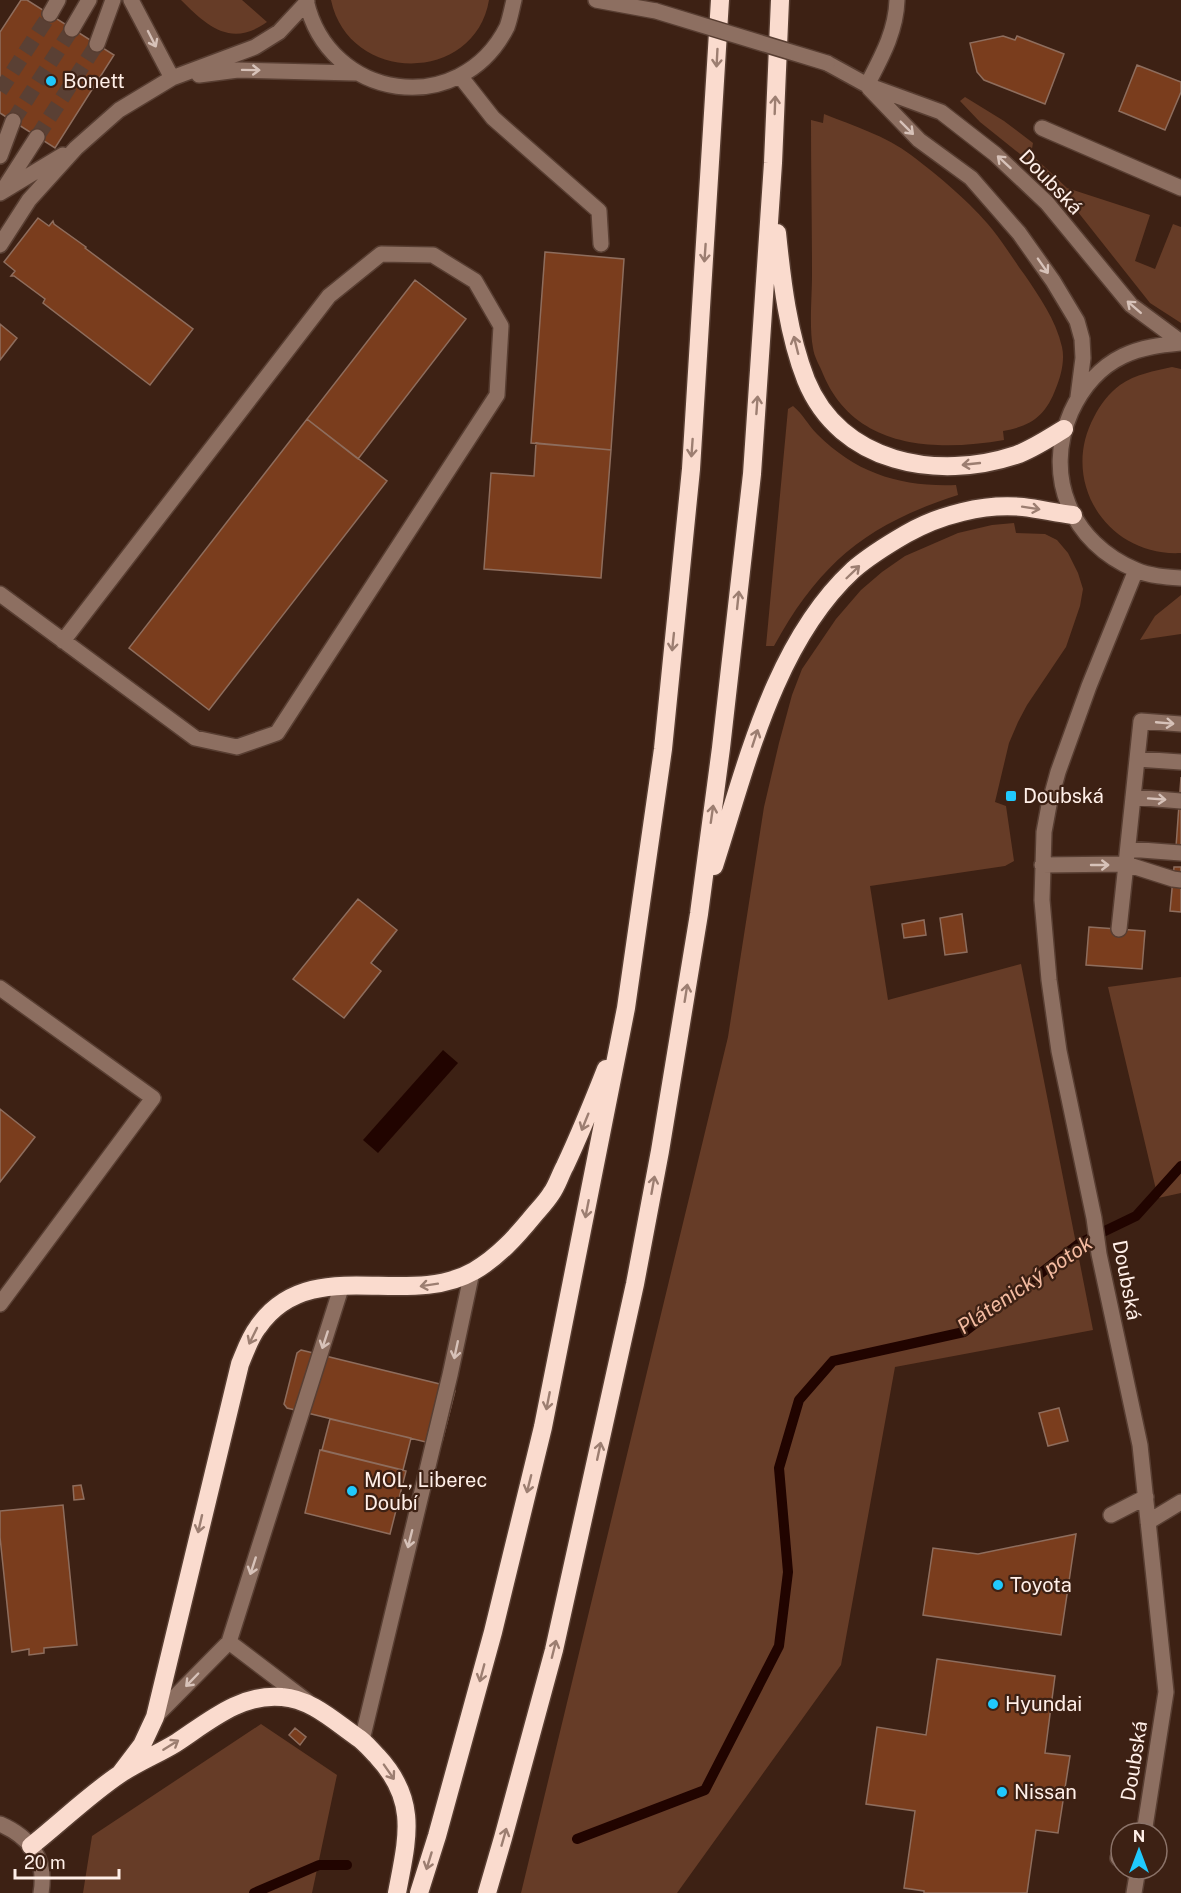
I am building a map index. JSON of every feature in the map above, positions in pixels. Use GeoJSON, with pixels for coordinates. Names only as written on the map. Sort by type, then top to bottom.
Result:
{"type":"FeatureCollection","features":[{"type":"Feature","properties":{"kind":"highway"},"geometry":{"type":"LineString","coordinates":[[419,1893],[493,1632],[543,1427],[626,1008],[663,749],[691,469],[720,0]]}},
{"type":"Feature","properties":{"kind":"highway"},"geometry":{"type":"LineString","coordinates":[[487,1893],[554,1650],[630,1307],[660,1151],[699,914],[721,748],[752,474],[773,164],[780,0]]}},
{"type":"Feature","properties":{"kind":"highway"},"geometry":{"type":"LineString","coordinates":[[773,164],[780,263],[789,318],[806,381],[820,405],[837,426],[869,450],[887,458],[942,466],[993,461],[1018,454],[1064,429]]}},
{"type":"Feature","properties":{"kind":"highway"},"geometry":{"type":"LineString","coordinates":[[699,914],[764,711],[784,667],[816,612],[853,571],[881,548],[920,526],[956,514],[991,508],[1022,507],[1073,515]]}},
{"type":"Feature","properties":{"kind":"highway"},"geometry":{"type":"LineString","coordinates":[[120,1774],[142,1745],[155,1718],[240,1364],[257,1327],[271,1312],[288,1300],[323,1286],[416,1287],[448,1282],[472,1272],[493,1259],[511,1242],[551,1195],[584,1127],[626,1008]]}},
{"type":"Feature","properties":{"kind":"highway"},"geometry":{"type":"LineString","coordinates":[[31,1846],[120,1774],[166,1749],[237,1704],[253,1698],[285,1697],[312,1705],[362,1740],[387,1767],[395,1780],[402,1794],[407,1815],[407,1836],[397,1893]]}},
{"type":"Feature","properties":{"kind":"street"},"geometry":{"type":"LineString","coordinates":[[50,14],[58,0]]}},
{"type":"Feature","properties":{"kind":"street"},"geometry":{"type":"LineString","coordinates":[[72,29],[89,0]]}},
{"type":"Feature","properties":{"kind":"street"},"geometry":{"type":"LineString","coordinates":[[97,44],[113,0]]}},
{"type":"Feature","properties":{"kind":"street"},"geometry":{"type":"LineString","coordinates":[[131,0],[172,78]]}},
{"type":"Feature","properties":{"kind":"street"},"geometry":{"type":"LineString","coordinates":[[307,1],[316,30],[333,54],[355,73],[380,84],[407,88],[435,85],[460,76],[488,55],[507,26],[514,0]]}},
{"type":"Feature","properties":{"kind":"street"},"geometry":{"type":"LineString","coordinates":[[596,0],[656,11],[827,63],[867,85],[890,40],[897,0]]}},
{"type":"Feature","properties":{"kind":"street"},"geometry":{"type":"LineString","coordinates":[[0,245],[29,200],[76,148],[119,110],[172,78],[255,47],[279,32],[307,1]]}},
{"type":"Feature","properties":{"kind":"street"},"geometry":{"type":"LineString","coordinates":[[172,78],[238,70],[355,73]]}},
{"type":"Feature","properties":{"kind":"street"},"geometry":{"type":"LineString","coordinates":[[460,76],[493,118],[599,211],[601,244]]}},
{"type":"Feature","properties":{"kind":"street","name":"Doubská"},"geometry":{"type":"LineString","coordinates":[[867,85],[941,112],[995,154],[1047,203],[1131,305],[1181,342]]}},
{"type":"Feature","properties":{"kind":"street","name":"Doubská"},"geometry":{"type":"LineString","coordinates":[[867,85],[919,140],[971,178],[1019,233],[1053,281],[1077,321],[1082,339],[1083,358],[1078,398]]}},
{"type":"Feature","properties":{"kind":"street"},"geometry":{"type":"LineString","coordinates":[[0,156],[13,121]]}},
{"type":"Feature","properties":{"kind":"street"},"geometry":{"type":"LineString","coordinates":[[1042,128],[1181,188]]}},
{"type":"Feature","properties":{"kind":"street"},"geometry":{"type":"LineString","coordinates":[[1,189],[37,137]]}},
{"type":"Feature","properties":{"kind":"street"},"geometry":{"type":"LineString","coordinates":[[1,189],[76,148]]}},
{"type":"Feature","properties":{"kind":"street"},"geometry":{"type":"LineString","coordinates":[[1,189],[29,200]]}},
{"type":"Feature","properties":{"kind":"street"},"geometry":{"type":"LineString","coordinates":[[0,594],[63,641],[195,738],[237,747],[277,733],[497,395],[501,326],[474,281],[433,255],[381,254],[329,296],[63,641]]}},
{"type":"Feature","properties":{"kind":"street","name":"Doubská"},"geometry":{"type":"LineString","coordinates":[[1181,342],[1151,345],[1122,356],[1098,374],[1078,398],[1064,429],[1060,456],[1062,484],[1073,515],[1085,533],[1105,553],[1136,570],[1156,576],[1181,578]]}},
{"type":"Feature","properties":{"kind":"street","name":"Doubská"},"geometry":{"type":"LineString","coordinates":[[1136,570],[1089,686],[1058,772],[1044,831],[1042,865],[1044,937],[1056,1030],[1094,1218],[1099,1254],[1140,1445],[1146,1497],[1166,1692],[1146,1821]]}},
{"type":"Feature","properties":{"kind":"street"},"geometry":{"type":"LineString","coordinates":[[1119,929],[1141,721],[1181,724]]}},
{"type":"Feature","properties":{"kind":"street"},"geometry":{"type":"LineString","coordinates":[[1137,759],[1181,762]]}},
{"type":"Feature","properties":{"kind":"street"},"geometry":{"type":"LineString","coordinates":[[1133,797],[1181,801]]}},
{"type":"Feature","properties":{"kind":"street"},"geometry":{"type":"LineString","coordinates":[[1042,865],[1181,853]]}},
{"type":"Feature","properties":{"kind":"street"},"geometry":{"type":"LineString","coordinates":[[1127,857],[1173,879],[1181,880]]}},
{"type":"Feature","properties":{"kind":"street"},"geometry":{"type":"LineString","coordinates":[[0,988],[153,1098],[0,1304]]}},
{"type":"Feature","properties":{"kind":"street"},"geometry":{"type":"LineString","coordinates":[[362,1740],[450,1375],[472,1272]]}},
{"type":"Feature","properties":{"kind":"street"},"geometry":{"type":"LineString","coordinates":[[155,1718],[229,1642],[342,1285]]}},
{"type":"Feature","properties":{"kind":"street"},"geometry":{"type":"LineString","coordinates":[[1111,1515],[1146,1497]]}},
{"type":"Feature","properties":{"kind":"street"},"geometry":{"type":"LineString","coordinates":[[1148,1522],[1181,1502]]}},
{"type":"Feature","properties":{"kind":"street"},"geometry":{"type":"LineString","coordinates":[[229,1642],[312,1705]]}},
{"type":"Feature","properties":{"kind":"street"},"geometry":{"type":"LineString","coordinates":[[0,1824],[18,1832],[31,1846],[40,1863],[42,1893]]}},
{"type":"Feature","properties":{"kind":"shaded area"},"geometry":{"type":"Polygon","coordinates":[[[181,0],[242,0],[267,22],[254,30],[242,33],[220,31],[200,18],[181,0]]]}},
{"type":"Feature","properties":{"kind":"shaded area"},"geometry":{"type":"Polygon","coordinates":[[[331,0],[489,0],[479,28],[461,47],[438,59],[412,63],[385,60],[361,48],[342,28],[331,0]]]}},
{"type":"Feature","properties":{"kind":"shaded area"},"geometry":{"type":"Polygon","coordinates":[[[965,97],[1004,121],[1033,143],[1031,154],[1067,188],[1150,215],[1135,261],[1155,269],[1173,224],[1181,227],[1181,323],[1150,303],[1070,202],[1025,158],[980,122],[960,101],[965,97]]]}},
{"type":"Feature","properties":{"kind":"shaded area"},"geometry":{"type":"Polygon","coordinates":[[[824,114],[891,142],[954,190],[992,229],[1024,274],[1056,327],[1063,352],[1063,363],[1052,397],[1037,418],[1022,426],[1003,431],[1004,440],[951,445],[899,440],[876,431],[855,418],[837,399],[823,374],[814,351],[811,331],[811,120],[823,123],[824,114]]]}},
{"type":"Feature","properties":{"kind":"shaded area"},"geometry":{"type":"Polygon","coordinates":[[[1172,367],[1181,369],[1181,553],[1155,551],[1132,543],[1112,529],[1097,511],[1087,490],[1083,466],[1085,442],[1094,417],[1109,395],[1132,378],[1172,367]]]}},
{"type":"Feature","properties":{"kind":"shaded area"},"geometry":{"type":"Polygon","coordinates":[[[793,406],[832,448],[864,468],[917,484],[956,485],[958,495],[898,519],[872,533],[849,550],[810,591],[774,646],[766,646],[788,409],[793,406]]]}},
{"type":"Feature","properties":{"kind":"shaded area"},"geometry":{"type":"Polygon","coordinates":[[[1014,523],[1016,533],[1045,534],[1057,540],[1068,553],[1083,589],[1080,606],[1066,647],[1027,705],[1009,743],[995,802],[1006,806],[1014,861],[1005,866],[870,886],[888,1000],[1021,964],[1093,1330],[895,1367],[841,1665],[677,1893],[521,1893],[728,1037],[764,807],[792,695],[802,669],[836,619],[861,590],[882,572],[905,556],[958,533],[992,525],[1014,523]]]}},
{"type":"Feature","properties":{"kind":"shaded area"},"geometry":{"type":"Polygon","coordinates":[[[1181,595],[1181,634],[1140,640],[1155,616],[1181,595]]]}},
{"type":"Feature","properties":{"kind":"shaded area"},"geometry":{"type":"Polygon","coordinates":[[[1181,977],[1181,1193],[1158,1198],[1108,987],[1181,977]]]}},
{"type":"Feature","properties":{"kind":"shaded area"},"geometry":{"type":"Polygon","coordinates":[[[443,1050],[458,1063],[378,1153],[363,1140],[443,1050]]]}},
{"type":"Feature","properties":{"kind":"shaded area"},"geometry":{"type":"Polygon","coordinates":[[[261,1724],[337,1775],[312,1893],[83,1893],[92,1836],[261,1724]]]}},
{"type":"Feature","properties":{"kind":"building"},"geometry":{"type":"Polygon","coordinates":[[[21,0],[27,0],[114,55],[55,148],[0,113],[0,32],[21,0]]]}},
{"type":"Feature","properties":{"kind":"building"},"geometry":{"type":"Polygon","coordinates":[[[1003,36],[1015,40],[1017,36],[1064,54],[1045,104],[984,80],[977,72],[970,43],[1003,36]]]}},
{"type":"Feature","properties":{"kind":"building"},"geometry":{"type":"Polygon","coordinates":[[[1137,65],[1181,82],[1181,92],[1165,130],[1119,111],[1137,65]]]}},
{"type":"Feature","properties":{"kind":"building"},"geometry":{"type":"Polygon","coordinates":[[[38,218],[49,226],[53,221],[85,248],[193,329],[150,385],[43,303],[45,299],[11,276],[15,271],[4,262],[38,218]]]}},
{"type":"Feature","properties":{"kind":"building"},"geometry":{"type":"Polygon","coordinates":[[[545,252],[624,259],[611,450],[531,443],[545,252]]]}},
{"type":"Feature","properties":{"kind":"building"},"geometry":{"type":"Polygon","coordinates":[[[415,280],[466,319],[358,459],[307,419],[415,280]]]}},
{"type":"Feature","properties":{"kind":"building"},"geometry":{"type":"Polygon","coordinates":[[[0,324],[17,338],[0,360],[0,324]]]}},
{"type":"Feature","properties":{"kind":"building"},"geometry":{"type":"Polygon","coordinates":[[[307,419],[387,481],[209,710],[129,648],[307,419]]]}},
{"type":"Feature","properties":{"kind":"building"},"geometry":{"type":"Polygon","coordinates":[[[536,443],[611,450],[601,578],[484,569],[491,473],[534,476],[536,443]]]}},
{"type":"Feature","properties":{"kind":"building"},"geometry":{"type":"Polygon","coordinates":[[[1181,777],[1181,847],[1176,847],[1181,777]]]}},
{"type":"Feature","properties":{"kind":"building"},"geometry":{"type":"Polygon","coordinates":[[[1174,867],[1181,867],[1181,912],[1170,911],[1174,867]]]}},
{"type":"Feature","properties":{"kind":"building"},"geometry":{"type":"Polygon","coordinates":[[[358,899],[397,930],[371,963],[381,971],[344,1018],[293,979],[358,899]]]}},
{"type":"Feature","properties":{"kind":"building"},"geometry":{"type":"Polygon","coordinates":[[[962,914],[967,952],[945,955],[940,918],[962,914]]]}},
{"type":"Feature","properties":{"kind":"building"},"geometry":{"type":"Polygon","coordinates":[[[924,920],[926,935],[904,938],[902,924],[924,920]]]}},
{"type":"Feature","properties":{"kind":"building"},"geometry":{"type":"Polygon","coordinates":[[[1089,927],[1145,931],[1142,969],[1086,965],[1089,927]]]}},
{"type":"Feature","properties":{"kind":"building"},"geometry":{"type":"Polygon","coordinates":[[[0,1109],[35,1137],[0,1182],[0,1109]]]}},
{"type":"Feature","properties":{"kind":"building"},"geometry":{"type":"Polygon","coordinates":[[[301,1350],[452,1387],[455,1391],[442,1442],[438,1445],[287,1408],[284,1404],[297,1353],[301,1350]]]}},
{"type":"Feature","properties":{"kind":"building"},"geometry":{"type":"Polygon","coordinates":[[[1059,1408],[1068,1441],[1048,1446],[1039,1413],[1059,1408]]]}},
{"type":"Feature","properties":{"kind":"building"},"geometry":{"type":"Polygon","coordinates":[[[330,1419],[411,1438],[403,1470],[322,1450],[330,1419]]]}},
{"type":"Feature","properties":{"kind":"building"},"geometry":{"type":"Polygon","coordinates":[[[320,1450],[406,1471],[390,1534],[305,1513],[320,1450]]]}},
{"type":"Feature","properties":{"kind":"building"},"geometry":{"type":"Polygon","coordinates":[[[81,1485],[84,1499],[74,1500],[73,1486],[81,1485]]]}},
{"type":"Feature","properties":{"kind":"building"},"geometry":{"type":"Polygon","coordinates":[[[63,1505],[77,1645],[44,1648],[44,1653],[29,1655],[29,1649],[12,1652],[0,1537],[0,1511],[63,1505]]]}},
{"type":"Feature","properties":{"kind":"building","name":"Toyota"},"geometry":{"type":"Polygon","coordinates":[[[1076,1534],[1061,1635],[923,1615],[933,1548],[978,1554],[1076,1534]]]}},
{"type":"Feature","properties":{"kind":"building"},"geometry":{"type":"Polygon","coordinates":[[[937,1659],[1055,1676],[1045,1753],[1070,1756],[1058,1833],[1036,1830],[1027,1893],[924,1893],[924,1891],[904,1888],[915,1811],[866,1804],[877,1727],[926,1735],[937,1659]]]}},
{"type":"Feature","properties":{"kind":"building"},"geometry":{"type":"Polygon","coordinates":[[[295,1728],[306,1737],[300,1745],[289,1735],[295,1728]]]}},
{"type":"Feature","properties":{"kind":"waterway","name":"Plátenický potok"},"geometry":{"type":"LineString","coordinates":[[577,1839],[705,1790],[779,1646],[788,1572],[779,1468],[799,1400],[833,1361],[964,1332],[1080,1243],[1136,1216],[1181,1166]]}},
{"type":"Feature","properties":{"kind":"waterway","name":"Plátenický potok"},"geometry":{"type":"LineString","coordinates":[[254,1893],[319,1865],[347,1865]]}},
{"type":"Feature","properties":{"kind":"tunnel"},"geometry":{"type":"LineString","coordinates":[[0,91],[50,14]]}},
{"type":"Feature","properties":{"kind":"tunnel"},"geometry":{"type":"LineString","coordinates":[[13,121],[72,29]]}},
{"type":"Feature","properties":{"kind":"tunnel"},"geometry":{"type":"LineString","coordinates":[[37,137],[97,44]]}},
{"type":"Feature","properties":{"kind":"place","name":"Bonett"},"geometry":{"type":"Point","coordinates":[51,81]}},
{"type":"Feature","properties":{"kind":"place","name":"Doubská"},"geometry":{"type":"Point","coordinates":[1011,796]}},
{"type":"Feature","properties":{"kind":"place","name":"MOL, Liberec Doubí"},"geometry":{"type":"Point","coordinates":[352,1491]}},
{"type":"Feature","properties":{"kind":"place","name":"Toyota"},"geometry":{"type":"Point","coordinates":[998,1585]}},
{"type":"Feature","properties":{"kind":"place","name":"Hyundai"},"geometry":{"type":"Point","coordinates":[993,1704]}},
{"type":"Feature","properties":{"kind":"place","name":"Nissan"},"geometry":{"type":"Point","coordinates":[1002,1792]}}]}
